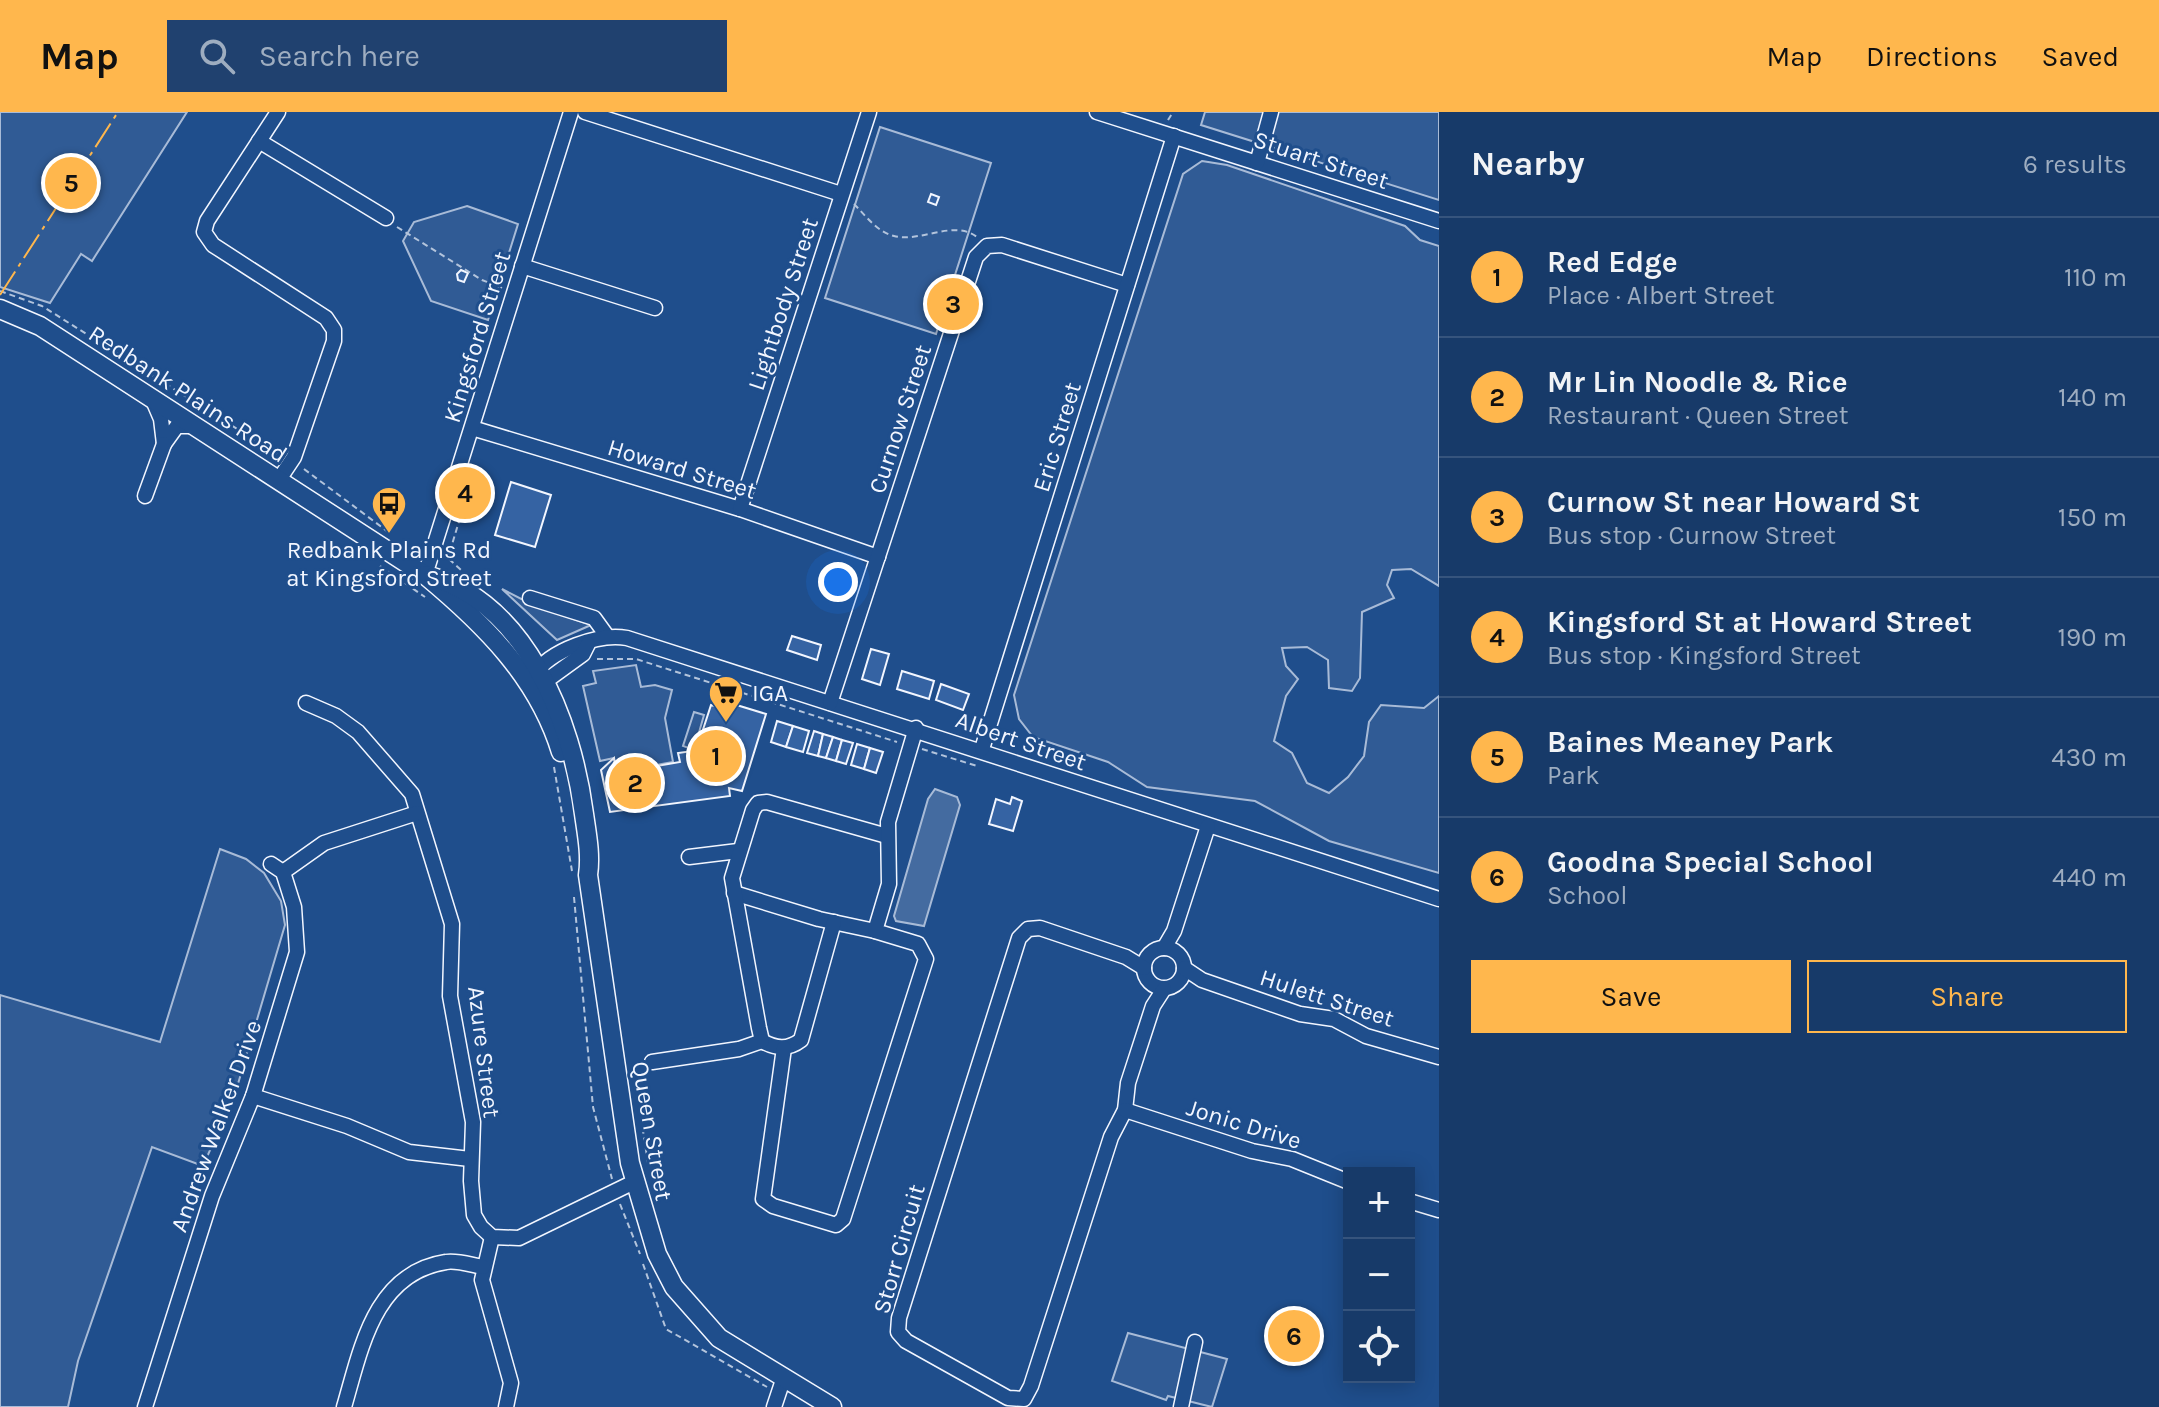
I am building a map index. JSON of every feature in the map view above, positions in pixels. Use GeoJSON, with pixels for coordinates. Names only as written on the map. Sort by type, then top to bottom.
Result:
{"type":"FeatureCollection","features":[{"type":"Feature","properties":{"kind":"main road","name":"Redbank Plains Road"},"geometry":{"type":"LineString","coordinates":[[0,309],[40,326],[347,525]]}},
{"type":"Feature","properties":{"kind":"main road","name":"Queen Street"},"geometry":{"type":"LineString","coordinates":[[347,525],[425,575],[451,582],[490,612],[521,644],[560,749],[635,1187],[657,1254],[674,1287],[695,1314],[778,1394],[832,1407]]}},
{"type":"Feature","properties":{"kind":"street"},"geometry":{"type":"LineString","coordinates":[[278,112],[207,221],[204,232],[213,245],[326,318],[334,330],[334,341],[290,462],[278,481]]}},
{"type":"Feature","properties":{"kind":"street","name":"Kingsford Street"},"geometry":{"type":"LineString","coordinates":[[425,575],[571,112]]}},
{"type":"Feature","properties":{"kind":"street"},"geometry":{"type":"LineString","coordinates":[[585,112],[841,192]]}},
{"type":"Feature","properties":{"kind":"street","name":"Lightbody Street"},"geometry":{"type":"LineString","coordinates":[[740,509],[869,112]]}},
{"type":"Feature","properties":{"kind":"street","name":"Stuart Street"},"geometry":{"type":"LineString","coordinates":[[1097,112],[1439,221]]}},
{"type":"Feature","properties":{"kind":"street"},"geometry":{"type":"LineString","coordinates":[[1257,163],[1271,112]]}},
{"type":"Feature","properties":{"kind":"street","name":"Eric Street"},"geometry":{"type":"LineString","coordinates":[[982,749],[1174,136]]}},
{"type":"Feature","properties":{"kind":"street"},"geometry":{"type":"LineString","coordinates":[[259,141],[386,218]]}},
{"type":"Feature","properties":{"kind":"street"},"geometry":{"type":"LineString","coordinates":[[987,246],[1002,245],[1127,285]]}},
{"type":"Feature","properties":{"kind":"street","name":"Curnow Street"},"geometry":{"type":"LineString","coordinates":[[830,703],[976,257],[987,246]]}},
{"type":"Feature","properties":{"kind":"street"},"geometry":{"type":"LineString","coordinates":[[522,266],[655,308]]}},
{"type":"Feature","properties":{"kind":"street"},"geometry":{"type":"LineString","coordinates":[[152,397],[161,419],[164,444]]}},
{"type":"Feature","properties":{"kind":"street"},"geometry":{"type":"LineString","coordinates":[[145,496],[164,444],[177,426],[195,426]]}},
{"type":"Feature","properties":{"kind":"street","name":"Howard Street"},"geometry":{"type":"LineString","coordinates":[[472,428],[740,509],[878,557]]}},
{"type":"Feature","properties":{"kind":"street"},"geometry":{"type":"LineString","coordinates":[[530,598],[594,618],[607,636],[588,644],[576,643],[536,678]]}},
{"type":"Feature","properties":{"kind":"street","name":"Albert Street"},"geometry":{"type":"LineString","coordinates":[[607,636],[627,638],[916,728],[982,749],[1004,761],[1439,899]]}},
{"type":"Feature","properties":{"kind":"street","name":"Azure Street"},"geometry":{"type":"LineString","coordinates":[[306,703],[336,716],[376,749],[412,794],[452,924],[450,996],[473,1122],[470,1159],[474,1215],[492,1237]]}},
{"type":"Feature","properties":{"kind":"street"},"geometry":{"type":"LineString","coordinates":[[875,931],[889,884],[888,822],[916,728]]}},
{"type":"Feature","properties":{"kind":"street"},"geometry":{"type":"LineString","coordinates":[[762,1041],[732,869],[753,810],[758,803],[767,802],[887,836]]}},
{"type":"Feature","properties":{"kind":"street","name":"Andrew Walker Drive"},"geometry":{"type":"LineString","coordinates":[[145,1407],[212,1196],[253,1096],[297,952],[298,929],[277,868],[324,843],[417,813]]}},
{"type":"Feature","properties":{"kind":"street"},"geometry":{"type":"LineString","coordinates":[[1170,950],[1146,962],[1158,987],[1182,974],[1170,950],[1208,826]]}},
{"type":"Feature","properties":{"kind":"street"},"geometry":{"type":"LineString","coordinates":[[689,857],[738,851]]}},
{"type":"Feature","properties":{"kind":"street"},"geometry":{"type":"LineString","coordinates":[[734,893],[918,944],[926,959],[843,1219],[836,1225],[773,1206],[763,1199],[784,1048]]}},
{"type":"Feature","properties":{"kind":"street"},"geometry":{"type":"LineString","coordinates":[[652,1062],[739,1049],[762,1041],[784,1048],[801,1040],[834,922]]}},
{"type":"Feature","properties":{"kind":"street","name":"Storr Circuit"},"geometry":{"type":"LineString","coordinates":[[1146,962],[1040,928],[1028,929],[1019,938],[899,1318],[898,1332],[906,1341],[1008,1398],[1024,1399],[1111,1137],[1125,1110],[1128,1083],[1158,987]]}},
{"type":"Feature","properties":{"kind":"street","name":"Hulett Street"},"geometry":{"type":"LineString","coordinates":[[1182,974],[1300,1014],[1334,1019],[1366,1036],[1439,1057]]}},
{"type":"Feature","properties":{"kind":"street"},"geometry":{"type":"LineString","coordinates":[[253,1096],[347,1126],[409,1152],[470,1159]]}},
{"type":"Feature","properties":{"kind":"street","name":"Jonic Drive"},"geometry":{"type":"LineString","coordinates":[[1125,1110],[1264,1155],[1292,1159],[1343,1180]]}},
{"type":"Feature","properties":{"kind":"street"},"geometry":{"type":"LineString","coordinates":[[506,1407],[511,1383],[483,1288],[483,1267],[492,1237],[519,1238],[616,1199],[635,1187]]}},
{"type":"Feature","properties":{"kind":"street"},"geometry":{"type":"LineString","coordinates":[[1415,1203],[1439,1210]]}},
{"type":"Feature","properties":{"kind":"street"},"geometry":{"type":"LineString","coordinates":[[344,1407],[374,1312],[388,1294],[422,1268],[448,1261],[483,1267]]}},
{"type":"Feature","properties":{"kind":"street"},"geometry":{"type":"LineString","coordinates":[[1181,1407],[1195,1342]]}},
{"type":"Feature","properties":{"kind":"path"},"geometry":{"type":"LineString","coordinates":[[841,192],[878,229],[896,237],[970,231],[987,246]]}},
{"type":"Feature","properties":{"kind":"path"},"geometry":{"type":"LineString","coordinates":[[386,218],[482,280],[514,292]]}},
{"type":"Feature","properties":{"kind":"path"},"geometry":{"type":"LineString","coordinates":[[480,285],[482,280]]}},
{"type":"Feature","properties":{"kind":"path"},"geometry":{"type":"LineString","coordinates":[[0,291],[42,306],[290,462],[379,522],[395,537]]}},
{"type":"Feature","properties":{"kind":"path"},"geometry":{"type":"LineString","coordinates":[[433,549],[448,558],[468,491]]}},
{"type":"Feature","properties":{"kind":"path"},"geometry":{"type":"LineString","coordinates":[[377,564],[429,599]]}},
{"type":"Feature","properties":{"kind":"path"},"geometry":{"type":"LineString","coordinates":[[553,763],[580,879]]}},
{"type":"Feature","properties":{"kind":"path"},"geometry":{"type":"LineString","coordinates":[[574,898],[593,1107],[616,1199],[666,1329],[778,1394]]}},
{"type":"Feature","properties":{"kind":"path"},"geometry":{"type":"LineString","coordinates":[[616,1199],[635,1187]]}},
{"type":"Feature","properties":{"kind":"shaded area"},"geometry":{"type":"Polygon","coordinates":[[[0,112],[187,112],[92,261],[81,254],[50,303],[0,287],[0,112]]]}},
{"type":"Feature","properties":{"kind":"shaded area"},"geometry":{"type":"Polygon","coordinates":[[[1205,112],[1439,112],[1439,200],[1201,125],[1205,112]]]}},
{"type":"Feature","properties":{"kind":"shaded area"},"geometry":{"type":"Polygon","coordinates":[[[880,127],[991,163],[936,334],[825,298],[880,127]]]}},
{"type":"Feature","properties":{"kind":"shaded area"},"geometry":{"type":"Polygon","coordinates":[[[1202,161],[1227,165],[1405,226],[1420,240],[1439,246],[1439,586],[1411,569],[1392,570],[1387,585],[1394,598],[1362,612],[1360,678],[1352,691],[1329,688],[1328,660],[1307,647],[1282,648],[1286,666],[1298,679],[1286,696],[1274,741],[1292,753],[1307,783],[1329,793],[1348,777],[1364,756],[1369,722],[1381,705],[1424,708],[1439,696],[1439,873],[1329,841],[1255,801],[1147,787],[1108,762],[1033,737],[1019,719],[1014,695],[1183,174],[1202,161]]]}},
{"type":"Feature","properties":{"kind":"shaded area"},"geometry":{"type":"Polygon","coordinates":[[[467,206],[518,224],[488,320],[431,301],[403,241],[414,222],[467,206]]]}},
{"type":"Feature","properties":{"kind":"shaded area"},"geometry":{"type":"Polygon","coordinates":[[[502,589],[533,605],[591,625],[557,640],[502,589]]]}},
{"type":"Feature","properties":{"kind":"shaded area"},"geometry":{"type":"Polygon","coordinates":[[[636,665],[641,687],[655,685],[672,690],[665,718],[673,762],[617,772],[614,758],[600,761],[583,686],[596,683],[593,671],[636,665]]]}},
{"type":"Feature","properties":{"kind":"shaded area"},"geometry":{"type":"Polygon","coordinates":[[[694,712],[704,715],[694,750],[683,746],[694,712]]]}},
{"type":"Feature","properties":{"kind":"shaded area"},"geometry":{"type":"Polygon","coordinates":[[[935,789],[957,797],[960,805],[924,926],[896,921],[894,916],[928,799],[935,789]]]}},
{"type":"Feature","properties":{"kind":"shaded area"},"geometry":{"type":"Polygon","coordinates":[[[220,849],[246,859],[264,873],[281,901],[285,925],[235,1094],[203,1166],[152,1147],[78,1361],[68,1407],[0,1407],[0,995],[160,1042],[220,849]]]}},
{"type":"Feature","properties":{"kind":"shaded area"},"geometry":{"type":"Polygon","coordinates":[[[1128,1333],[1227,1359],[1212,1407],[1168,1396],[1166,1400],[1112,1381],[1128,1333]]]}},
{"type":"Feature","properties":{"kind":"building"},"geometry":{"type":"Polygon","coordinates":[[[931,194],[939,197],[936,205],[928,202],[931,194]]]}},
{"type":"Feature","properties":{"kind":"building"},"geometry":{"type":"Polygon","coordinates":[[[461,270],[468,273],[464,282],[458,280],[457,274],[461,270]]]}},
{"type":"Feature","properties":{"kind":"building"},"geometry":{"type":"Polygon","coordinates":[[[511,482],[551,495],[535,547],[495,535],[511,482]]]}},
{"type":"Feature","properties":{"kind":"building"},"geometry":{"type":"Polygon","coordinates":[[[792,636],[821,645],[817,660],[787,650],[792,636]]]}},
{"type":"Feature","properties":{"kind":"building"},"geometry":{"type":"Polygon","coordinates":[[[871,649],[889,654],[880,685],[862,679],[871,649]]]}},
{"type":"Feature","properties":{"kind":"building"},"geometry":{"type":"Polygon","coordinates":[[[902,671],[934,681],[929,699],[897,689],[902,671]]]}},
{"type":"Feature","properties":{"kind":"building"},"geometry":{"type":"Polygon","coordinates":[[[941,684],[969,694],[963,710],[936,700],[941,684]]]}},
{"type":"Feature","properties":{"kind":"building"},"geometry":{"type":"Polygon","coordinates":[[[730,703],[766,714],[742,791],[729,788],[730,796],[610,812],[601,770],[614,758],[616,773],[680,762],[678,753],[700,750],[698,745],[711,705],[727,710],[730,703]]]}},
{"type":"Feature","properties":{"kind":"building"},"geometry":{"type":"Polygon","coordinates":[[[777,721],[793,726],[786,747],[771,742],[777,721]]]}},
{"type":"Feature","properties":{"kind":"building"},"geometry":{"type":"Polygon","coordinates":[[[793,726],[809,731],[803,752],[786,747],[793,726]]]}},
{"type":"Feature","properties":{"kind":"building"},"geometry":{"type":"Polygon","coordinates":[[[814,731],[823,734],[818,756],[807,753],[814,731]]]}},
{"type":"Feature","properties":{"kind":"building"},"geometry":{"type":"Polygon","coordinates":[[[823,734],[833,737],[826,758],[818,756],[823,734]]]}},
{"type":"Feature","properties":{"kind":"building"},"geometry":{"type":"Polygon","coordinates":[[[833,737],[842,740],[836,761],[826,758],[833,737]]]}},
{"type":"Feature","properties":{"kind":"building"},"geometry":{"type":"Polygon","coordinates":[[[842,740],[853,743],[846,764],[836,761],[842,740]]]}},
{"type":"Feature","properties":{"kind":"building"},"geometry":{"type":"Polygon","coordinates":[[[857,744],[870,748],[864,769],[851,765],[857,744]]]}},
{"type":"Feature","properties":{"kind":"building"},"geometry":{"type":"Polygon","coordinates":[[[870,748],[883,752],[876,773],[864,769],[870,748]]]}},
{"type":"Feature","properties":{"kind":"building"},"geometry":{"type":"Polygon","coordinates":[[[1012,797],[1022,801],[1013,831],[989,824],[996,799],[1010,804],[1012,797]]]}},
{"type":"Feature","properties":{"kind":"power"},"geometry":{"type":"LineString","coordinates":[[0,295],[118,112]]}},
{"type":"Feature","properties":{"kind":"place","name":"Baines Meaney Park"},"geometry":{"type":"Point","coordinates":[71,183]}},
{"type":"Feature","properties":{"kind":"place","name":"Curnow St near Howard St"},"geometry":{"type":"Point","coordinates":[953,304]}},
{"type":"Feature","properties":{"kind":"place","name":"Kingsford St at Howard Street"},"geometry":{"type":"Point","coordinates":[465,493]}},
{"type":"Feature","properties":{"kind":"place","name":"Redbank Plains Rd at Kingsford Street"},"geometry":{"type":"Point","coordinates":[389,535]}},
{"type":"Feature","properties":{"kind":"place","name":"IGA"},"geometry":{"type":"Point","coordinates":[726,724]}},
{"type":"Feature","properties":{"kind":"place","name":"Red Edge"},"geometry":{"type":"Point","coordinates":[716,756]}},
{"type":"Feature","properties":{"kind":"place","name":"Mr Lin Noodle & Rice"},"geometry":{"type":"Point","coordinates":[635,783]}},
{"type":"Feature","properties":{"kind":"place","name":"Goodna Special School"},"geometry":{"type":"Point","coordinates":[1294,1336]}}]}
